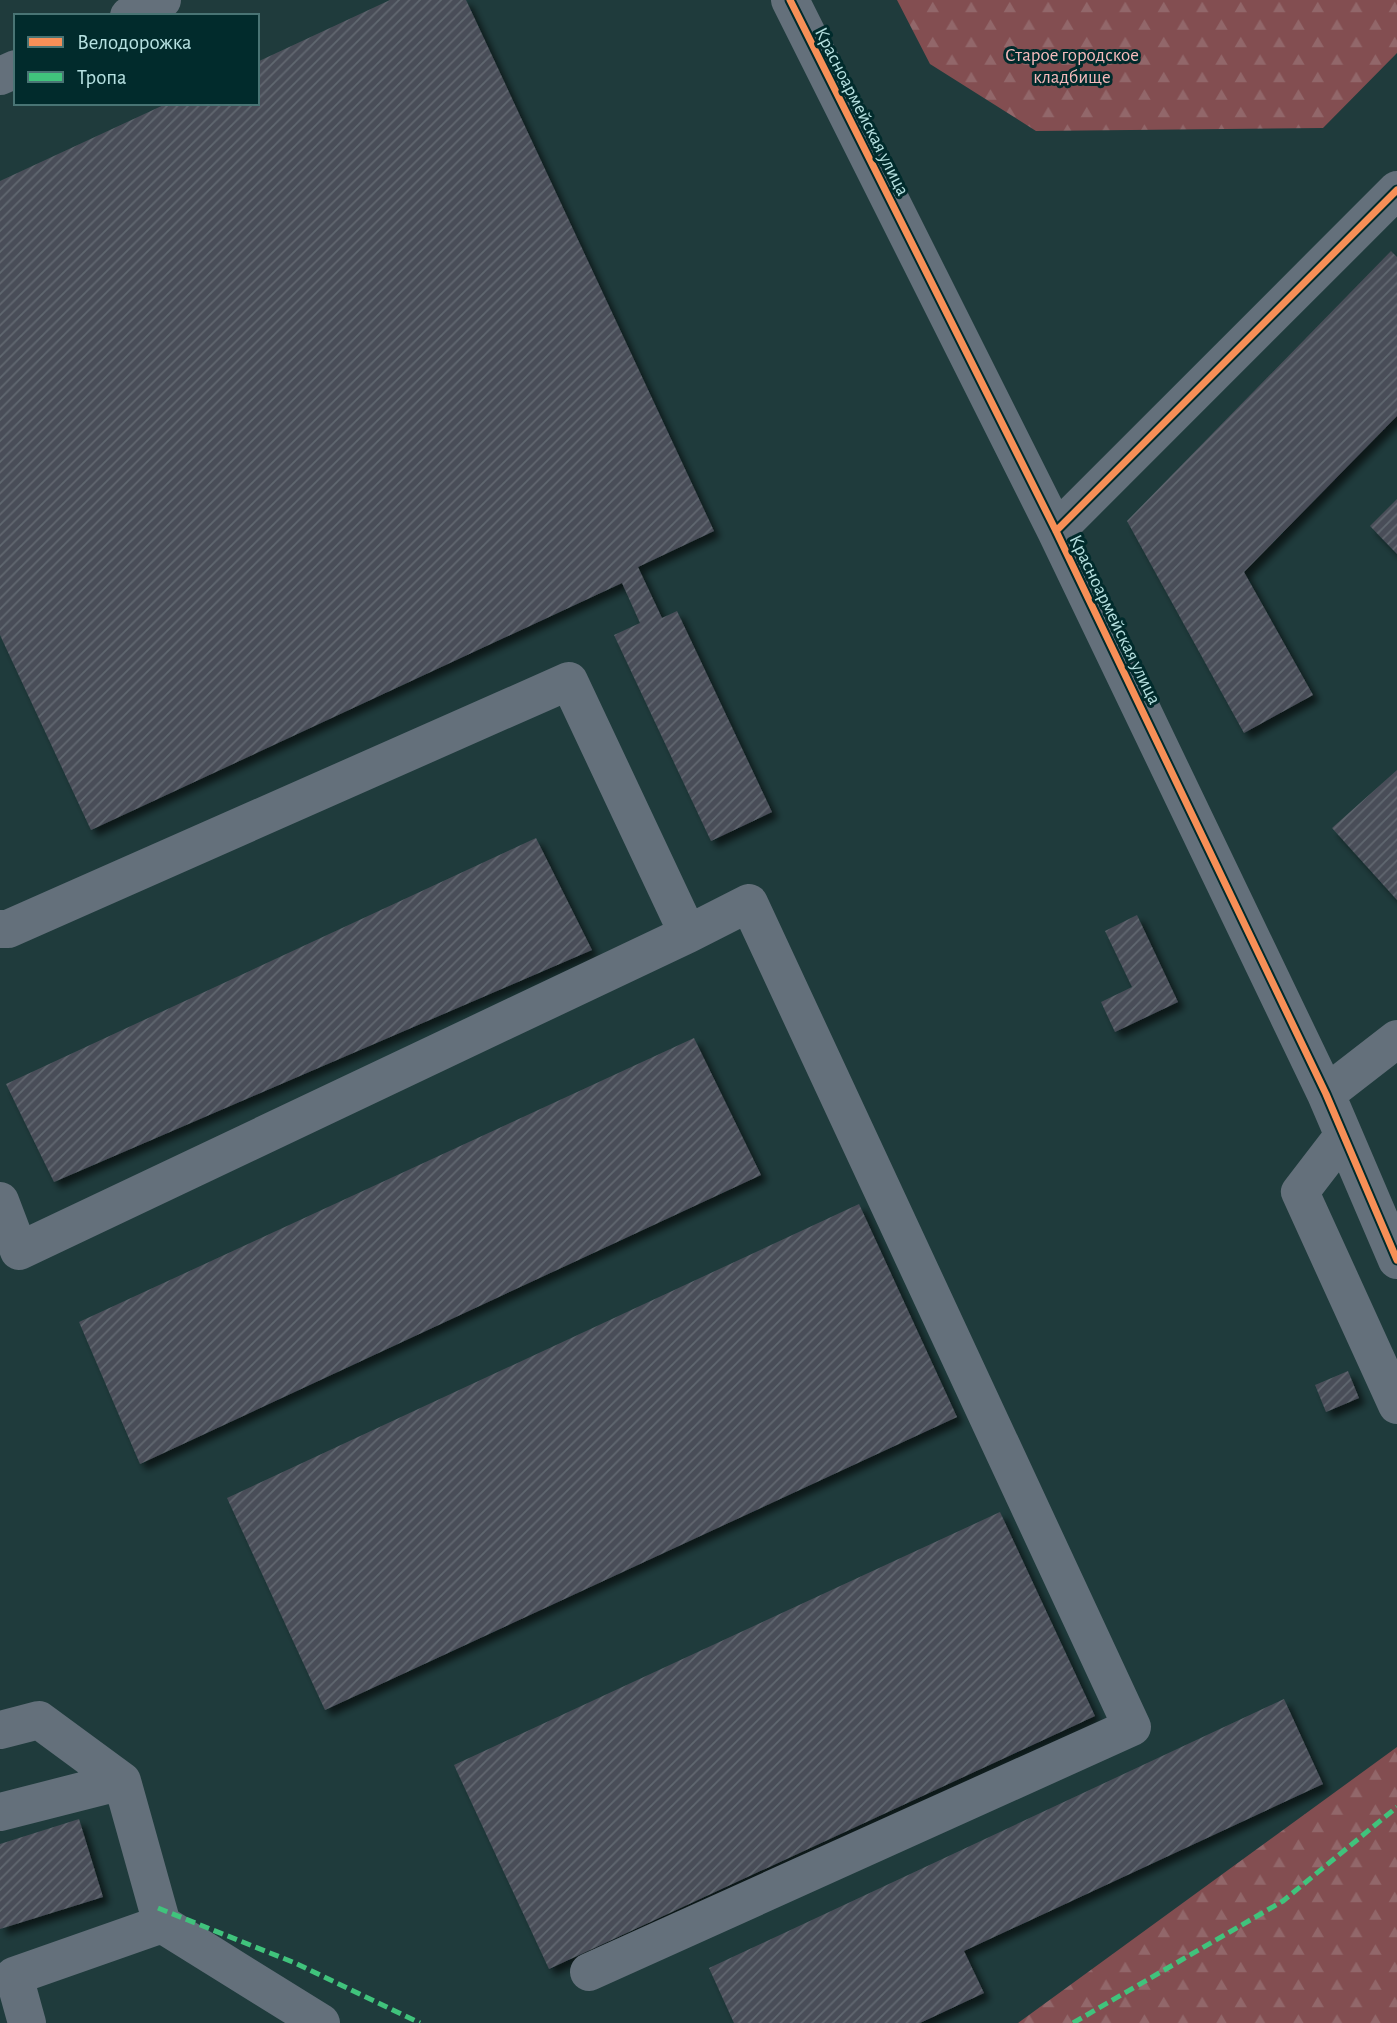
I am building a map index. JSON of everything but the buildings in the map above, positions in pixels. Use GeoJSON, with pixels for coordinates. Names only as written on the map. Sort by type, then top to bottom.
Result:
{"type":"FeatureCollection","features":[{"type":"Feature","properties":{"kind":"street"},"geometry":{"type":"LineString","coordinates":[[133,14],[162,0]]}},
{"type":"Feature","properties":{"kind":"street","name":"Красноармейская улица"},"geometry":{"type":"LineString","coordinates":[[790,0],[1056,531],[1326,1094],[1397,1260]]}},
{"type":"Feature","properties":{"kind":"street"},"geometry":{"type":"LineString","coordinates":[[1056,531],[1397,190]]}},
{"type":"Feature","properties":{"kind":"street"},"geometry":{"type":"LineString","coordinates":[[0,929],[8,929],[569,681],[688,934]]}},
{"type":"Feature","properties":{"kind":"street"},"geometry":{"type":"LineString","coordinates":[[0,1200],[19,1251],[749,903],[1132,1727],[589,1972]]}},
{"type":"Feature","properties":{"kind":"street"},"geometry":{"type":"LineString","coordinates":[[1326,1094],[1397,1039]]}},
{"type":"Feature","properties":{"kind":"street"},"geometry":{"type":"LineString","coordinates":[[1343,1136],[1300,1192],[1397,1405]]}},
{"type":"Feature","properties":{"kind":"street"},"geometry":{"type":"LineString","coordinates":[[3,1719],[38,1720],[122,1780],[162,1924],[321,2023]]}},
{"type":"Feature","properties":{"kind":"street"},"geometry":{"type":"LineString","coordinates":[[0,1812],[122,1780]]}},
{"type":"Feature","properties":{"kind":"street"},"geometry":{"type":"LineString","coordinates":[[27,2023],[14,1976],[162,1924]]}},
{"type":"Feature","properties":{"kind":"green space","name":"Старое городское кладбище"},"geometry":{"type":"Polygon","coordinates":[[[897,0],[1397,0],[1397,53],[1323,128],[1036,131],[930,64],[897,0]]]}},
{"type":"Feature","properties":{"kind":"green space"},"geometry":{"type":"Polygon","coordinates":[[[1397,1747],[1397,2023],[1018,2023],[1397,1747]]]}},
{"type":"Feature","properties":{"kind":"marked path"},"geometry":{"type":"LineString","coordinates":[[1073,2023],[1283,1901],[1397,1807]]}},
{"type":"Feature","properties":{"kind":"marked path"},"geometry":{"type":"LineString","coordinates":[[158,1908],[295,1963],[420,2023]]}},
{"type":"Feature","properties":{"kind":"cycle path"},"geometry":{"type":"LineString","coordinates":[[790,0],[1056,531],[1326,1094],[1397,1260]]}},
{"type":"Feature","properties":{"kind":"cycle path"},"geometry":{"type":"LineString","coordinates":[[1056,531],[1397,190]]}}]}
